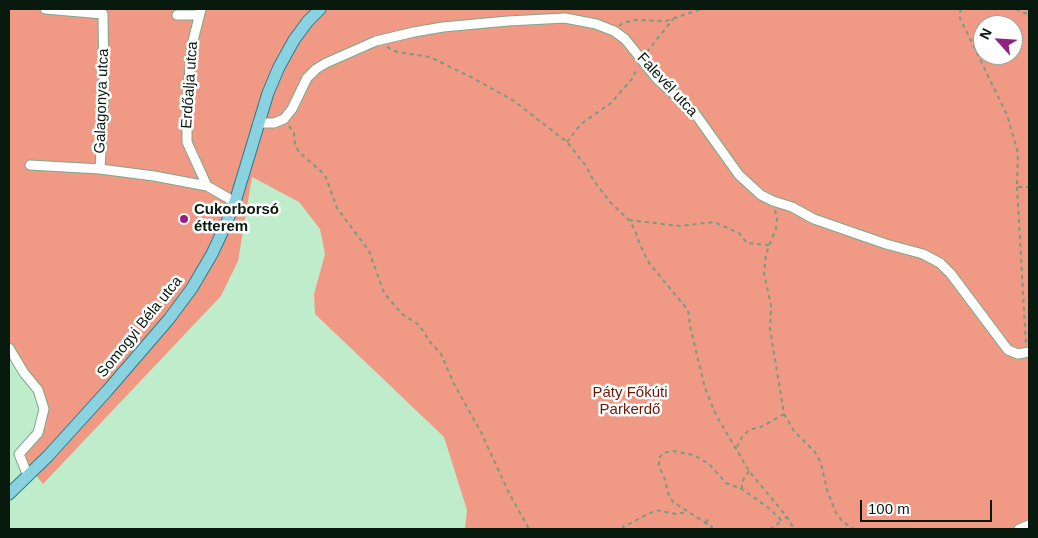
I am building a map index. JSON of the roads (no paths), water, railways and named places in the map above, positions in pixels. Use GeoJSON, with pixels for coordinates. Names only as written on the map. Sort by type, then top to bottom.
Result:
{"type":"FeatureCollection","features":[{"type":"Feature","properties":{"kind":"main road","name":"Somogyi Béla utca"},"geometry":{"type":"LineString","coordinates":[[9,494],[107,391],[169,319],[192,288],[212,254],[235,202],[258,122],[275,76],[290,47],[308,21],[320,9]]}},
{"type":"Feature","properties":{"kind":"street","name":"Galagonya utca"},"geometry":{"type":"LineString","coordinates":[[45,9],[103,14],[104,92],[100,170],[154,176],[207,186]]}},
{"type":"Feature","properties":{"kind":"street"},"geometry":{"type":"LineString","coordinates":[[177,15],[200,12]]}},
{"type":"Feature","properties":{"kind":"street","name":"Erdőalja utca"},"geometry":{"type":"LineString","coordinates":[[200,12],[192,44],[186,142],[207,186]]}},
{"type":"Feature","properties":{"kind":"street","name":"Falevél utca"},"geometry":{"type":"LineString","coordinates":[[258,122],[274,123],[284,119],[292,109],[307,78],[316,69],[376,41],[443,27],[508,21],[565,18],[596,24],[614,31],[625,40],[658,80],[694,112],[739,175],[761,195],[773,202],[792,207],[814,219],[886,244],[923,254],[940,263],[951,274],[1008,350],[1018,354],[1028,352]]}},
{"type":"Feature","properties":{"kind":"street"},"geometry":{"type":"LineString","coordinates":[[30,165],[100,170]]}},
{"type":"Feature","properties":{"kind":"street"},"geometry":{"type":"LineString","coordinates":[[207,186],[235,202]]}},
{"type":"Feature","properties":{"kind":"street"},"geometry":{"type":"LineString","coordinates":[[9,348],[24,373],[38,390],[44,409],[38,433],[19,454],[28,476]]}},
{"type":"Feature","properties":{"kind":"street"},"geometry":{"type":"LineString","coordinates":[[1020,529],[1029,525]]}},
{"type":"Feature","properties":{"kind":"place","name":"Cukorborsó étterem"},"geometry":{"type":"Point","coordinates":[184,219]}},
{"type":"Feature","properties":{"kind":"park label","name":"Páty Főkúti Parkerdő"},"geometry":{"type":"Point","coordinates":[630,402]}}]}
